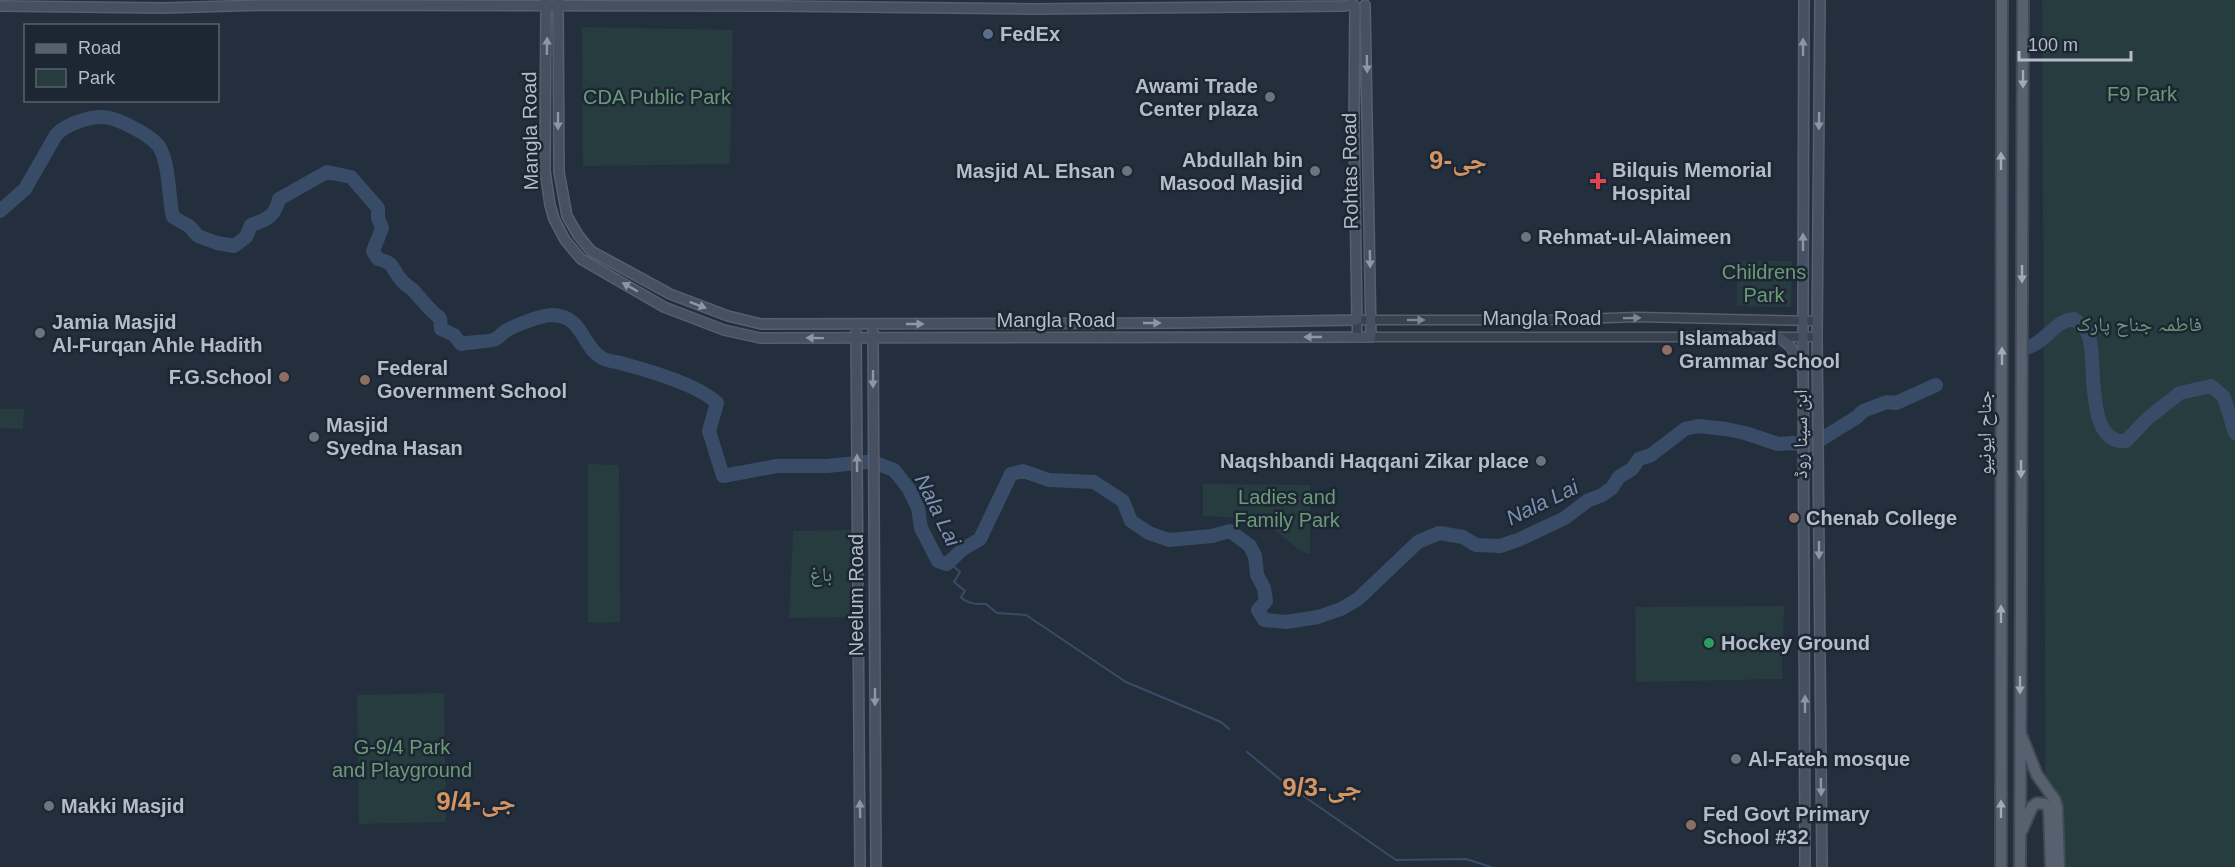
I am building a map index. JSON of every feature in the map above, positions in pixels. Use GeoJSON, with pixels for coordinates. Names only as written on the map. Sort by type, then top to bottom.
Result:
{"type":"FeatureCollection","features":[{"type":"Feature","properties":{"kind":"main road","name":"ابن سینا روڈ"},"geometry":{"type":"LineString","coordinates":[[1804,0],[1805,867]]}},
{"type":"Feature","properties":{"kind":"main road","name":"ابن سینا روڈ"},"geometry":{"type":"LineString","coordinates":[[1820,0],[1817,337],[1822,867]]}},
{"type":"Feature","properties":{"kind":"main road","name":"جناح ایونیو"},"geometry":{"type":"LineString","coordinates":[[2001,867],[2002,0]]}},
{"type":"Feature","properties":{"kind":"main road","name":"جناح ایونیو"},"geometry":{"type":"LineString","coordinates":[[2020,867],[2023,0]]}},
{"type":"Feature","properties":{"kind":"main road"},"geometry":{"type":"LineString","coordinates":[[4,4],[163,8],[547,3],[1343,6],[1359,3]]}},
{"type":"Feature","properties":{"kind":"main road","name":"Mangla Road"},"geometry":{"type":"LineString","coordinates":[[547,3],[545,171],[548,197],[554,219],[566,240],[581,259],[664,307],[724,330],[760,338],[1371,337]]}},
{"type":"Feature","properties":{"kind":"main road","name":"Mangla Road"},"geometry":{"type":"LineString","coordinates":[[558,3],[558,172],[567,216],[578,235],[591,250],[670,294],[728,316],[761,324],[1357,320]]}},
{"type":"Feature","properties":{"kind":"main road","name":"Rohtas Road"},"geometry":{"type":"LineString","coordinates":[[1357,320],[1354,127],[1359,3]]}},
{"type":"Feature","properties":{"kind":"main road","name":"Rohtas Road"},"geometry":{"type":"LineString","coordinates":[[1359,3],[1371,337]]}},
{"type":"Feature","properties":{"kind":"main road","name":"Neelum Road"},"geometry":{"type":"LineString","coordinates":[[856,324],[860,867]]}},
{"type":"Feature","properties":{"kind":"main road","name":"Neelum Road"},"geometry":{"type":"LineString","coordinates":[[874,324],[876,867]]}},
{"type":"Feature","properties":{"kind":"main road"},"geometry":{"type":"LineString","coordinates":[[1780,338],[1794,352],[1804,380]]}},
{"type":"Feature","properties":{"kind":"main road"},"geometry":{"type":"LineString","coordinates":[[2020,731],[2037,775],[2055,800],[2059,867]]}},
{"type":"Feature","properties":{"kind":"main road"},"geometry":{"type":"LineString","coordinates":[[2020,836],[2032,807],[2037,803],[2045,804],[2049,808],[2051,867]]}},
{"type":"Feature","properties":{"kind":"street","name":"Mangla Road"},"geometry":{"type":"LineString","coordinates":[[1357,320],[1550,320],[1637,317],[1817,321]]}},
{"type":"Feature","properties":{"kind":"street"},"geometry":{"type":"LineString","coordinates":[[1357,320],[1358,337]]}},
{"type":"Feature","properties":{"kind":"street","name":"Mangla Road"},"geometry":{"type":"LineString","coordinates":[[1371,337],[1817,337]]}},
{"type":"Feature","properties":{"kind":"green space","name":"فاطمہ جناح پارک"},"geometry":{"type":"Polygon","coordinates":[[[2042,0],[2235,0],[2235,867],[2046,867],[2042,0]]]}},
{"type":"Feature","properties":{"kind":"green space","name":"CDA Public Park"},"geometry":{"type":"Polygon","coordinates":[[[582,27],[733,30],[730,164],[583,166],[582,27]]]}},
{"type":"Feature","properties":{"kind":"green space","name":"Childrens Park"},"geometry":{"type":"Polygon","coordinates":[[[1737,261],[1792,261],[1791,307],[1737,306],[1737,261]]]}},
{"type":"Feature","properties":{"kind":"green space"},"geometry":{"type":"Polygon","coordinates":[[[0,409],[24,409],[23,429],[0,428],[0,409]]]}},
{"type":"Feature","properties":{"kind":"green space"},"geometry":{"type":"Polygon","coordinates":[[[588,464],[619,465],[620,622],[588,623],[588,464]]]}},
{"type":"Feature","properties":{"kind":"green space","name":"Ladies and Family Park"},"geometry":{"type":"Polygon","coordinates":[[[1203,484],[1310,485],[1310,554],[1300,551],[1274,529],[1259,528],[1241,518],[1203,516],[1203,484]]]}},
{"type":"Feature","properties":{"kind":"green space","name":"باغ"},"geometry":{"type":"Polygon","coordinates":[[[851,530],[850,617],[789,618],[793,531],[851,530]]]}},
{"type":"Feature","properties":{"kind":"green space","name":"Hockey Ground"},"geometry":{"type":"Polygon","coordinates":[[[1784,606],[1782,679],[1636,682],[1635,607],[1784,606]]]}},
{"type":"Feature","properties":{"kind":"green space","name":"G-9/4 Park and Playground"},"geometry":{"type":"Polygon","coordinates":[[[444,693],[446,822],[359,824],[357,695],[444,693]]]}},
{"type":"Feature","properties":{"kind":"waterway","name":"Nala Lai"},"geometry":{"type":"LineString","coordinates":[[0,211],[25,189],[60,131],[71,124],[97,117],[109,118],[132,127],[157,144],[166,168],[173,217],[189,226],[198,236],[217,243],[234,246],[246,237],[251,225],[266,219],[273,213],[279,199],[327,172],[351,177],[378,208],[378,218],[382,228],[373,251],[378,259],[391,265],[402,281],[440,318],[441,329],[454,335],[461,344],[498,338],[514,327],[547,315],[570,320],[595,353],[602,358],[674,379],[699,390],[717,403],[709,431],[723,476],[777,466],[827,466],[867,462],[894,470],[909,489],[918,508],[921,528],[938,561],[947,564],[963,549],[980,539],[1011,474],[1023,471],[1049,480],[1094,482],[1123,501],[1131,521],[1149,533],[1169,540],[1212,536],[1230,531],[1250,546],[1255,556],[1257,575],[1264,588],[1266,601],[1258,610],[1264,620],[1286,622],[1318,617],[1341,609],[1358,599],[1418,542],[1439,533],[1463,537],[1476,545],[1500,546],[1565,518],[1587,501],[1612,488],[1619,477],[1632,469],[1639,459],[1651,455],[1685,429],[1698,426],[1726,429],[1778,444],[1812,445],[1863,411],[1887,402],[1896,403],[1936,385]]}},
{"type":"Feature","properties":{"kind":"waterway","name":"Nala Lai"},"geometry":{"type":"LineString","coordinates":[[2029,347],[2061,323],[2074,319],[2083,327],[2088,334],[2091,348],[2098,416],[2104,430],[2113,439],[2126,441],[2147,419],[2180,393],[2211,386],[2224,397],[2235,433]]}},
{"type":"Feature","properties":{"kind":"waterway"},"geometry":{"type":"LineString","coordinates":[[950,563],[960,572],[954,582],[965,591],[961,597],[966,601],[986,604],[997,613],[1026,615],[1126,682],[1221,722],[1229,729]]}},
{"type":"Feature","properties":{"kind":"waterway"},"geometry":{"type":"LineString","coordinates":[[1247,752],[1286,784],[1396,860],[1466,859],[1491,867]]}},
{"type":"Feature","properties":{"kind":"place","name":"FedEx"},"geometry":{"type":"Point","coordinates":[988,34]}},
{"type":"Feature","properties":{"kind":"place","name":"Awami Trade Center plaza"},"geometry":{"type":"Point","coordinates":[1270,97]}},
{"type":"Feature","properties":{"kind":"place","name":"Masjid AL Ehsan"},"geometry":{"type":"Point","coordinates":[1127,171]}},
{"type":"Feature","properties":{"kind":"place","name":"Abdullah bin Masood Masjid"},"geometry":{"type":"Point","coordinates":[1315,171]}},
{"type":"Feature","properties":{"kind":"place","name":"Bilquis Memorial Hospital"},"geometry":{"type":"Point","coordinates":[1598,181]}},
{"type":"Feature","properties":{"kind":"place","name":"Rehmat-ul-Alaimeen"},"geometry":{"type":"Point","coordinates":[1526,237]}},
{"type":"Feature","properties":{"kind":"place","name":"Jamia Masjid Al-Furqan Ahle Hadith"},"geometry":{"type":"Point","coordinates":[40,333]}},
{"type":"Feature","properties":{"kind":"place","name":"Islamabad Grammar School"},"geometry":{"type":"Point","coordinates":[1667,350]}},
{"type":"Feature","properties":{"kind":"place","name":"F.G.School"},"geometry":{"type":"Point","coordinates":[284,377]}},
{"type":"Feature","properties":{"kind":"place","name":"Federal Government School"},"geometry":{"type":"Point","coordinates":[365,380]}},
{"type":"Feature","properties":{"kind":"place","name":"Masjid Syedna Hasan"},"geometry":{"type":"Point","coordinates":[314,437]}},
{"type":"Feature","properties":{"kind":"place","name":"Naqshbandi Haqqani Zikar place"},"geometry":{"type":"Point","coordinates":[1541,461]}},
{"type":"Feature","properties":{"kind":"place","name":"Chenab College"},"geometry":{"type":"Point","coordinates":[1794,518]}},
{"type":"Feature","properties":{"kind":"place","name":"Hockey Ground"},"geometry":{"type":"Point","coordinates":[1709,643]}},
{"type":"Feature","properties":{"kind":"place","name":"Al-Fateh mosque"},"geometry":{"type":"Point","coordinates":[1736,759]}},
{"type":"Feature","properties":{"kind":"place","name":"Makki Masjid"},"geometry":{"type":"Point","coordinates":[49,806]}},
{"type":"Feature","properties":{"kind":"place","name":"Fed Govt Primary School #32"},"geometry":{"type":"Point","coordinates":[1691,825]}},
{"type":"Feature","properties":{"kind":"district","name":"جی-9"},"geometry":{"type":"Point","coordinates":[1458,160]}},
{"type":"Feature","properties":{"kind":"district","name":"جی-9/3"},"geometry":{"type":"Point","coordinates":[1322,787]}},
{"type":"Feature","properties":{"kind":"district","name":"جی-9/4"},"geometry":{"type":"Point","coordinates":[476,801]}},
{"type":"Feature","properties":{"kind":"park label","name":"F9 Park"},"geometry":{"type":"Point","coordinates":[2142,94]}}]}
